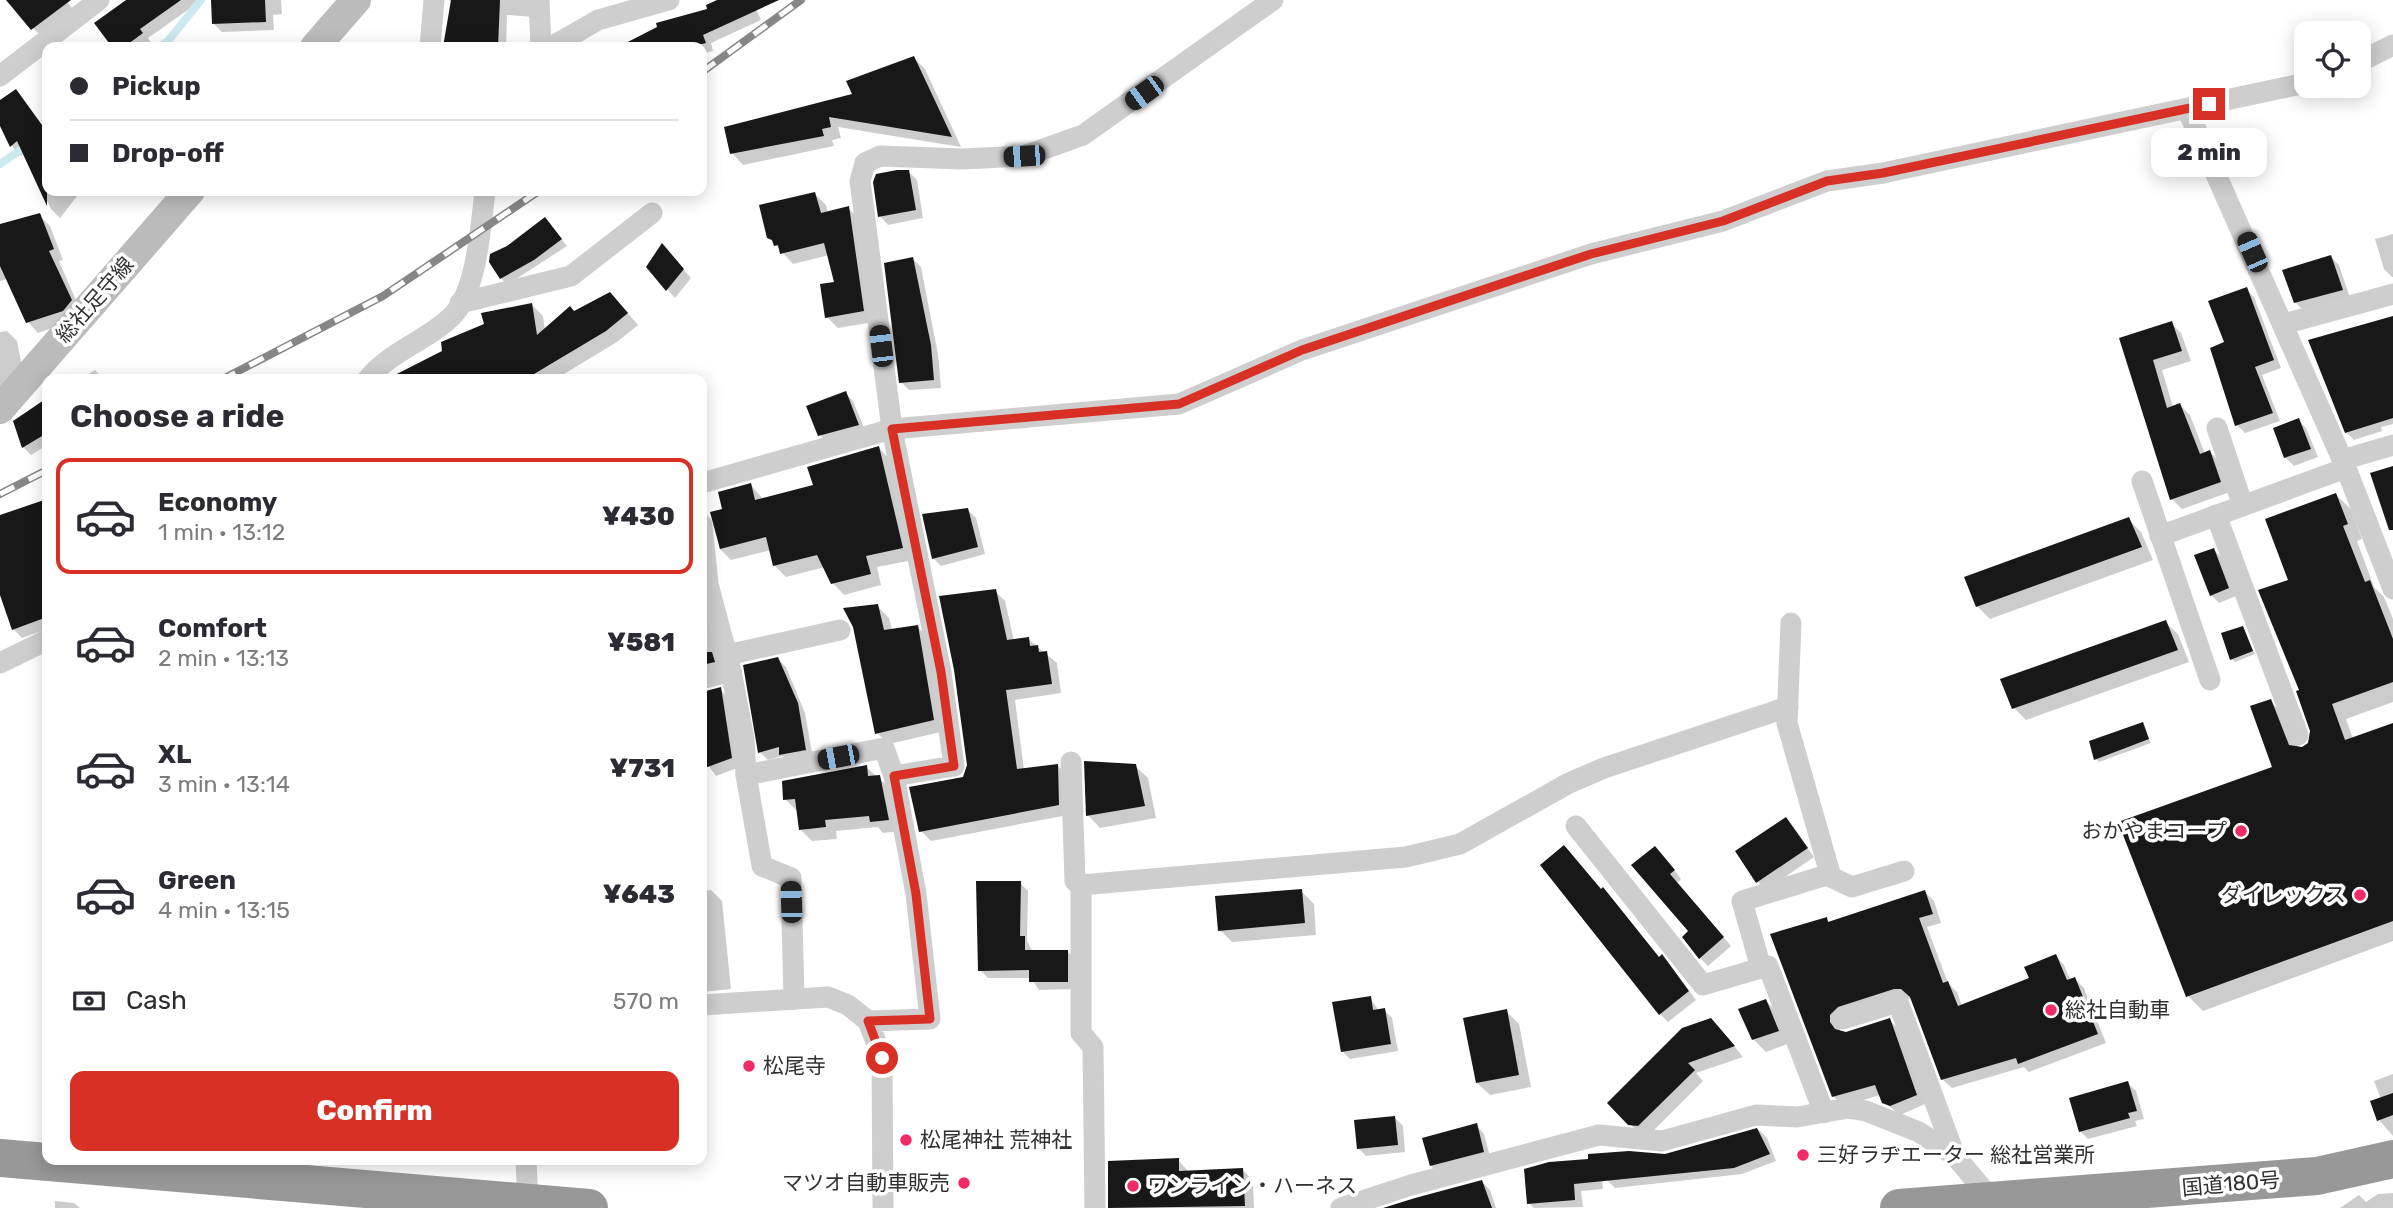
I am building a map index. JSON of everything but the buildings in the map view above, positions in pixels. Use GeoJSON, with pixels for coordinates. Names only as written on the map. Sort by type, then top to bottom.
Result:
{"type":"FeatureCollection","features":[{"type":"Feature","properties":{"kind":"highway"},"geometry":{"type":"LineString","coordinates":[[0,1158],[42,1162]]}},
{"type":"Feature","properties":{"kind":"highway","name":"国道180号"},"geometry":{"type":"LineString","coordinates":[[1899,1208],[1993,1201],[2192,1198],[2317,1176],[2393,1158]]}},
{"type":"Feature","properties":{"kind":"highway"},"geometry":{"type":"LineString","coordinates":[[82,1165],[589,1208]]}},
{"type":"Feature","properties":{"kind":"main road"},"geometry":{"type":"LineString","coordinates":[[319,42],[356,0]]}},
{"type":"Feature","properties":{"kind":"main road","name":"総社足守線"},"geometry":{"type":"LineString","coordinates":[[0,409],[186,196]]}},
{"type":"Feature","properties":{"kind":"street"},"geometry":{"type":"LineString","coordinates":[[44,42],[99,0]]}},
{"type":"Feature","properties":{"kind":"street"},"geometry":{"type":"LineString","coordinates":[[429,42],[433,0]]}},
{"type":"Feature","properties":{"kind":"street"},"geometry":{"type":"LineString","coordinates":[[539,0],[541,42]]}},
{"type":"Feature","properties":{"kind":"street"},"geometry":{"type":"LineString","coordinates":[[560,42],[598,20],[668,0]]}},
{"type":"Feature","properties":{"kind":"street"},"geometry":{"type":"LineString","coordinates":[[894,776],[954,766],[941,672],[892,429],[860,181],[865,163],[880,156],[963,159],[1024,156],[1083,135],[1272,0]]}},
{"type":"Feature","properties":{"kind":"street"},"geometry":{"type":"LineString","coordinates":[[0,76],[42,44]]}},
{"type":"Feature","properties":{"kind":"street"},"geometry":{"type":"LineString","coordinates":[[2371,56],[2393,45]]}},
{"type":"Feature","properties":{"kind":"street"},"geometry":{"type":"LineString","coordinates":[[707,482],[892,429],[1179,404],[1302,350],[1591,254],[1723,221],[1827,181],[1883,173],[2294,86]]}},
{"type":"Feature","properties":{"kind":"street"},"geometry":{"type":"LineString","coordinates":[[2187,109],[2284,324],[2344,464],[2393,589]]}},
{"type":"Feature","properties":{"kind":"street"},"geometry":{"type":"LineString","coordinates":[[372,374],[379,365],[454,315],[468,286],[484,196]]}},
{"type":"Feature","properties":{"kind":"street"},"geometry":{"type":"LineString","coordinates":[[460,303],[571,276],[652,213]]}},
{"type":"Feature","properties":{"kind":"street"},"geometry":{"type":"LineString","coordinates":[[2284,324],[2393,294]]}},
{"type":"Feature","properties":{"kind":"street"},"geometry":{"type":"LineString","coordinates":[[2217,428],[2243,506]]}},
{"type":"Feature","properties":{"kind":"street"},"geometry":{"type":"LineString","coordinates":[[2160,536],[2243,506],[2393,445]]}},
{"type":"Feature","properties":{"kind":"street"},"geometry":{"type":"LineString","coordinates":[[2142,481],[2210,680]]}},
{"type":"Feature","properties":{"kind":"street"},"geometry":{"type":"LineString","coordinates":[[2216,515],[2298,735]]}},
{"type":"Feature","properties":{"kind":"street"},"geometry":{"type":"LineString","coordinates":[[707,574],[744,738],[746,775],[762,866],[791,878],[794,999]]}},
{"type":"Feature","properties":{"kind":"street"},"geometry":{"type":"LineString","coordinates":[[1791,623],[1787,723],[1830,874],[1852,887],[1903,871]]}},
{"type":"Feature","properties":{"kind":"street"},"geometry":{"type":"LineString","coordinates":[[707,676],[729,663],[841,630]]}},
{"type":"Feature","properties":{"kind":"street"},"geometry":{"type":"LineString","coordinates":[[0,663],[42,642]]}},
{"type":"Feature","properties":{"kind":"street"},"geometry":{"type":"LineString","coordinates":[[1071,762],[1075,881],[1081,885],[1406,857],[1460,845],[1592,773],[1787,707]]}},
{"type":"Feature","properties":{"kind":"street"},"geometry":{"type":"LineString","coordinates":[[746,775],[884,748],[894,776],[916,894],[930,1019],[868,1021]]}},
{"type":"Feature","properties":{"kind":"street"},"geometry":{"type":"LineString","coordinates":[[1576,826],[1703,985],[1768,966],[1824,1112]]}},
{"type":"Feature","properties":{"kind":"street"},"geometry":{"type":"LineString","coordinates":[[1761,968],[1742,901],[1830,874]]}},
{"type":"Feature","properties":{"kind":"street"},"geometry":{"type":"LineString","coordinates":[[1081,885],[1081,1033],[1093,1047],[1095,1208]]}},
{"type":"Feature","properties":{"kind":"street"},"geometry":{"type":"LineString","coordinates":[[707,1005],[828,997],[848,1005],[868,1021],[882,1058],[883,1208]]}},
{"type":"Feature","properties":{"kind":"street"},"geometry":{"type":"LineString","coordinates":[[1843,1019],[1898,1002],[1955,1156]]}},
{"type":"Feature","properties":{"kind":"street"},"geometry":{"type":"LineString","coordinates":[[1341,1208],[1411,1185],[1599,1135],[1662,1141],[1756,1115],[1797,1117],[1848,1108],[1866,1111],[1919,1132],[1955,1156],[1993,1201]]}},
{"type":"Feature","properties":{"kind":"street"},"geometry":{"type":"LineString","coordinates":[[526,1165],[528,1203]]}},
{"type":"Feature","properties":{"kind":"waterway"},"geometry":{"type":"LineString","coordinates":[[166,42],[201,0]]}},
{"type":"Feature","properties":{"kind":"waterway"},"geometry":{"type":"LineString","coordinates":[[0,164],[29,144]]}},
{"type":"Feature","properties":{"kind":"railway"},"geometry":{"type":"LineString","coordinates":[[707,68],[801,0]]}},
{"type":"Feature","properties":{"kind":"railway"},"geometry":{"type":"LineString","coordinates":[[233,374],[383,296],[532,196]]}},
{"type":"Feature","properties":{"kind":"railway"},"geometry":{"type":"LineString","coordinates":[[0,494],[42,473]]}},
{"type":"Feature","properties":{"kind":"place","name":"おかやまコープ"},"geometry":{"type":"Point","coordinates":[2241,831]}},
{"type":"Feature","properties":{"kind":"place","name":"ダイレックス"},"geometry":{"type":"Point","coordinates":[2360,895]}},
{"type":"Feature","properties":{"kind":"place","name":"総社自動車"},"geometry":{"type":"Point","coordinates":[2051,1010]}},
{"type":"Feature","properties":{"kind":"place","name":"松尾寺"},"geometry":{"type":"Point","coordinates":[749,1066]}},
{"type":"Feature","properties":{"kind":"place","name":"松尾神社 荒神社"},"geometry":{"type":"Point","coordinates":[906,1140]}},
{"type":"Feature","properties":{"kind":"place","name":"三好ラヂエーター 総社営業所"},"geometry":{"type":"Point","coordinates":[1803,1155]}},
{"type":"Feature","properties":{"kind":"place","name":"マツオ自動車販売"},"geometry":{"type":"Point","coordinates":[964,1183]}},
{"type":"Feature","properties":{"kind":"place","name":"ワンライン・ハーネス"},"geometry":{"type":"Point","coordinates":[1133,1186]}},
{"type":"Feature","properties":{"kind":"route"},"geometry":{"type":"LineString","coordinates":[[882,1058],[868,1021],[930,1019],[916,894],[894,776],[954,766],[941,672],[892,429],[1179,404],[1219,384],[1302,350],[1591,254],[1723,221],[1827,181],[1883,173],[2209,104]]}}]}
